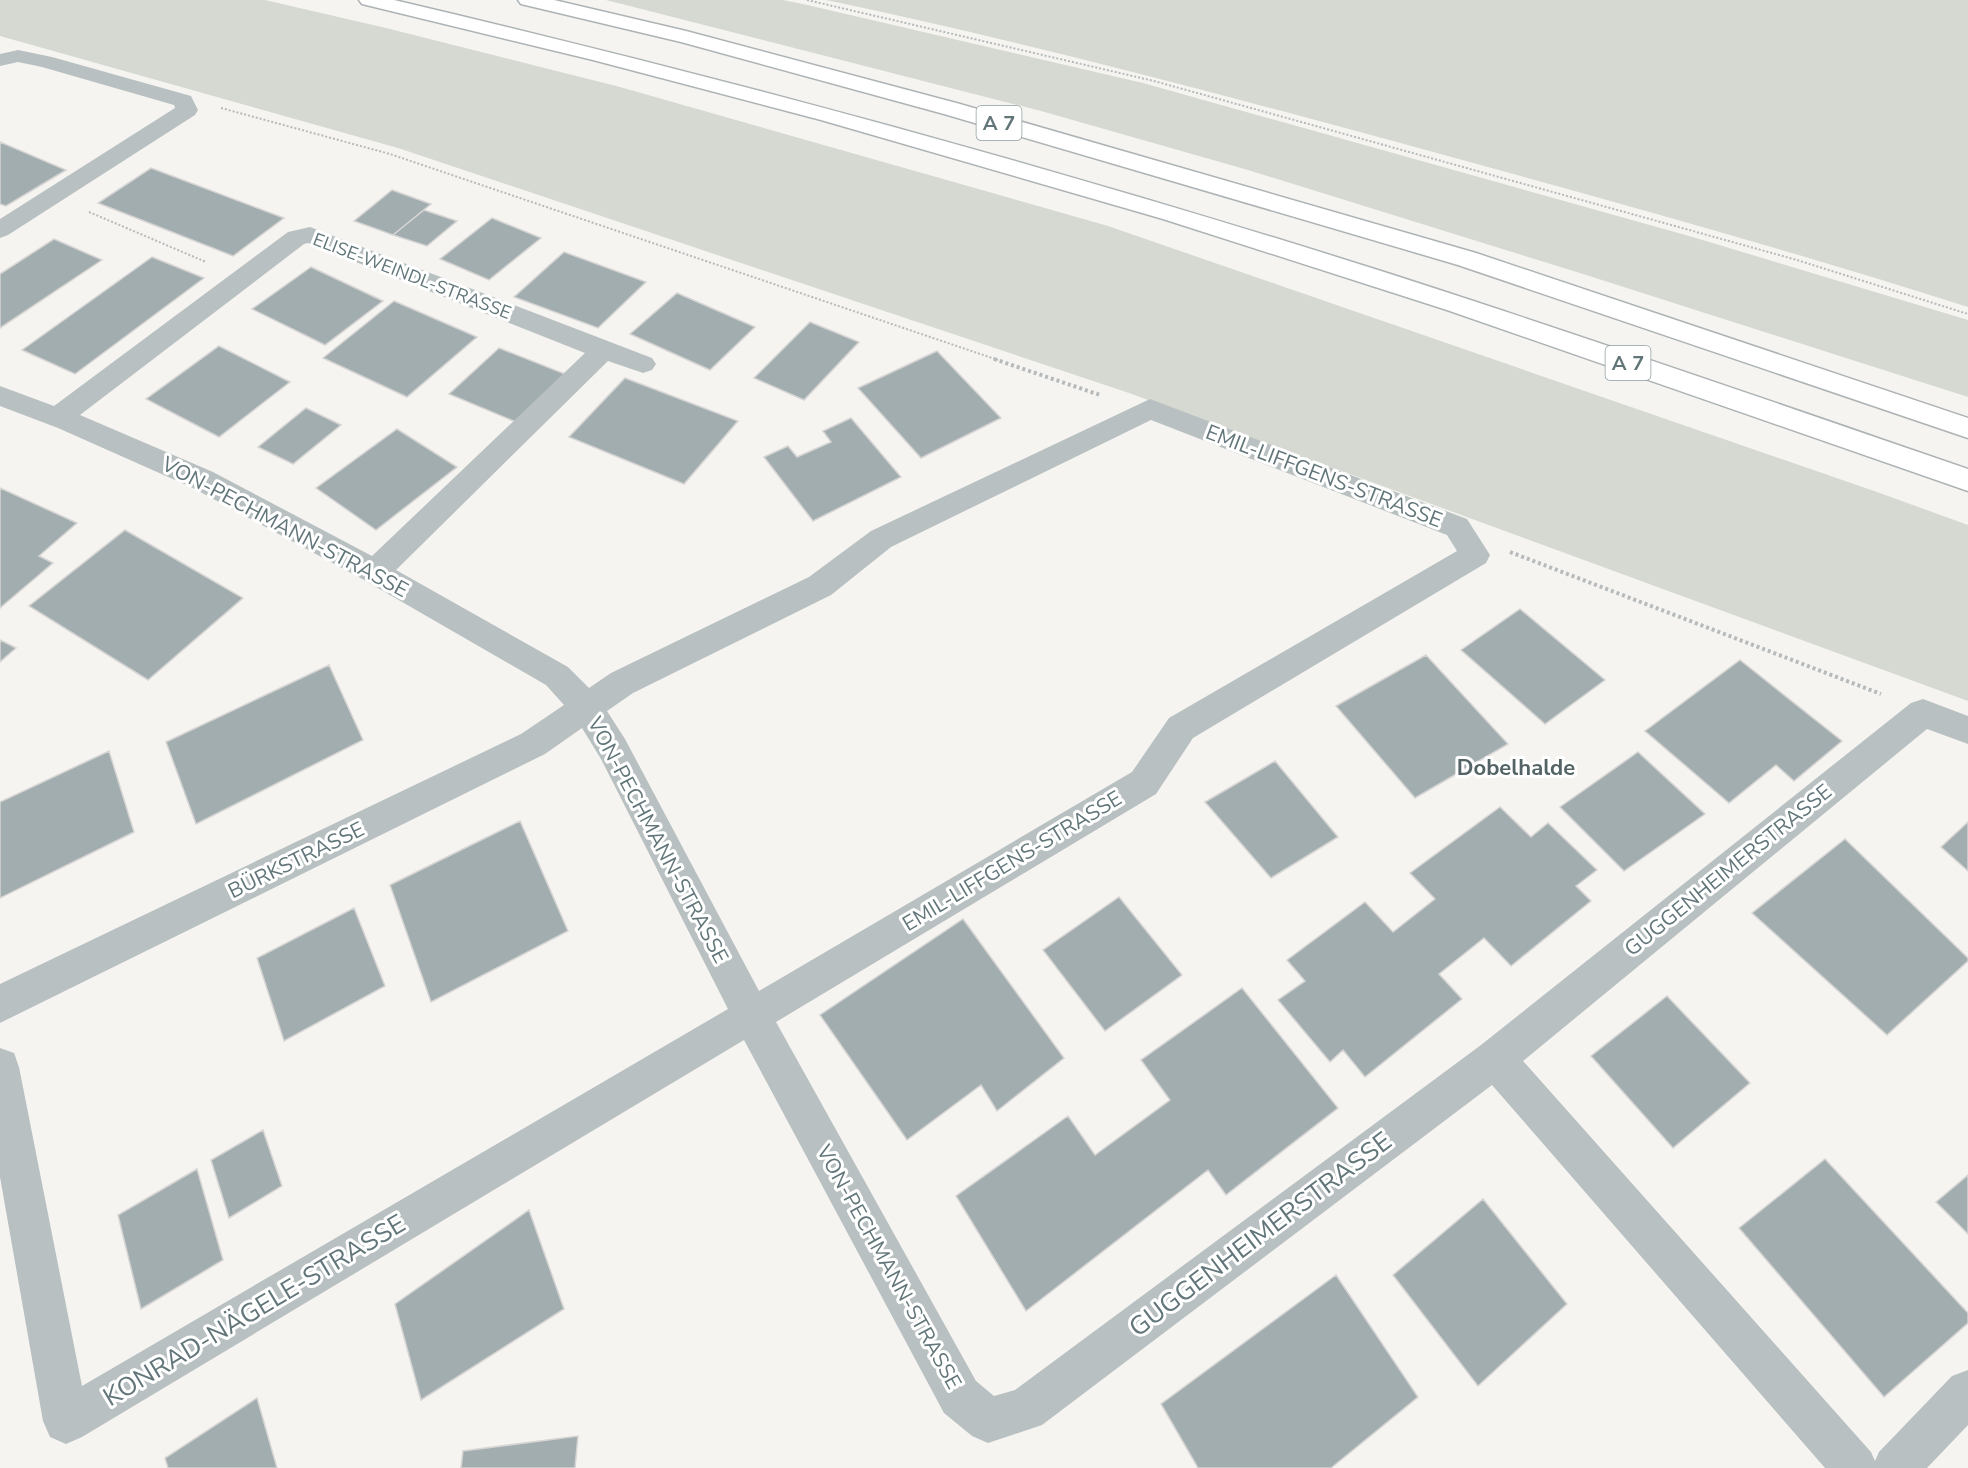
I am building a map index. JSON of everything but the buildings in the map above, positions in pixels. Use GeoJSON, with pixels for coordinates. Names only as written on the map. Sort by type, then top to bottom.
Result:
{"type":"FeatureCollection","features":[{"type":"Feature","properties":{"kind":"highway","name":"A 7"},"geometry":{"type":"LineString","coordinates":[[369,0],[690,79],[982,158],[1286,249],[1968,480]]}},
{"type":"Feature","properties":{"kind":"highway","name":"A 7"},"geometry":{"type":"LineString","coordinates":[[528,0],[686,38],[952,109],[1467,259],[1968,428]]}},
{"type":"Feature","properties":{"kind":"street"},"geometry":{"type":"LineString","coordinates":[[0,60],[18,56],[45,61],[183,101],[188,110],[0,230]]}},
{"type":"Feature","properties":{"kind":"street","name":"ELISE-WEINDL-STRASSE"},"geometry":{"type":"LineString","coordinates":[[58,417],[297,237],[310,235],[604,350],[643,363]]}},
{"type":"Feature","properties":{"kind":"street"},"geometry":{"type":"LineString","coordinates":[[375,572],[604,350]]}},
{"type":"Feature","properties":{"kind":"street","name":"VON-PECHMANN-STRASSE"},"geometry":{"type":"LineString","coordinates":[[0,396],[58,417],[203,480],[375,572],[557,676],[587,708],[613,749],[751,1015],[960,1397],[988,1420],[1026,1409]]}},
{"type":"Feature","properties":{"kind":"street"},"geometry":{"type":"LineString","coordinates":[[587,708],[622,683],[820,586],[881,539],[1150,409]]}},
{"type":"Feature","properties":{"kind":"street","name":"EMIL-LIFFGENS-STRASSE"},"geometry":{"type":"LineString","coordinates":[[751,1015],[1144,783],[1181,728],[1476,555],[1456,527],[1150,409]]}},
{"type":"Feature","properties":{"kind":"street","name":"BÜRKSTRASSE"},"geometry":{"type":"LineString","coordinates":[[0,1004],[533,744],[587,708]]}},
{"type":"Feature","properties":{"kind":"street"},"geometry":{"type":"LineString","coordinates":[[1917,717],[1923,712],[1968,730]]}},
{"type":"Feature","properties":{"kind":"street","name":"GUGGENHEIMERSTRASSE"},"geometry":{"type":"LineString","coordinates":[[1026,1409],[1495,1059],[1917,717]]}},
{"type":"Feature","properties":{"kind":"street","name":"KONRAD-NÄGELE-STRASSE"},"geometry":{"type":"LineString","coordinates":[[0,1067],[66,1421],[751,1015]]}},
{"type":"Feature","properties":{"kind":"street"},"geometry":{"type":"LineString","coordinates":[[1495,1059],[1855,1468]]}},
{"type":"Feature","properties":{"kind":"street"},"geometry":{"type":"LineString","coordinates":[[1895,1468],[1968,1392]]}},
{"type":"Feature","properties":{"kind":"path"},"geometry":{"type":"LineString","coordinates":[[807,0],[1154,81],[1786,256],[1968,314]]}},
{"type":"Feature","properties":{"kind":"path"},"geometry":{"type":"LineString","coordinates":[[186,106],[208,104],[390,154],[1052,379],[1150,409]]}},
{"type":"Feature","properties":{"kind":"path"},"geometry":{"type":"LineString","coordinates":[[52,197],[243,278]]}},
{"type":"Feature","properties":{"kind":"path"},"geometry":{"type":"LineString","coordinates":[[1468,543],[1516,554],[1872,689],[1917,717]]}},
{"type":"Feature","properties":{"kind":"shaded area"},"geometry":{"type":"Polygon","coordinates":[[[0,0],[265,0],[620,87],[1108,226],[1877,492],[1968,525],[1968,701],[1129,393],[398,148],[0,36],[0,0]]]}},
{"type":"Feature","properties":{"kind":"shaded area"},"geometry":{"type":"Polygon","coordinates":[[[606,0],[783,0],[803,4],[1143,83],[1696,238],[1968,320],[1968,397],[1248,170],[1041,111],[606,0]]]}},
{"type":"Feature","properties":{"kind":"shaded area"},"geometry":{"type":"Polygon","coordinates":[[[826,0],[1968,0],[1968,307],[1704,227],[1285,112],[1057,53],[826,0]]]}},
{"type":"Feature","properties":{"kind":"district","name":"Dobelhalde"},"geometry":{"type":"Point","coordinates":[1516,767]}}]}
